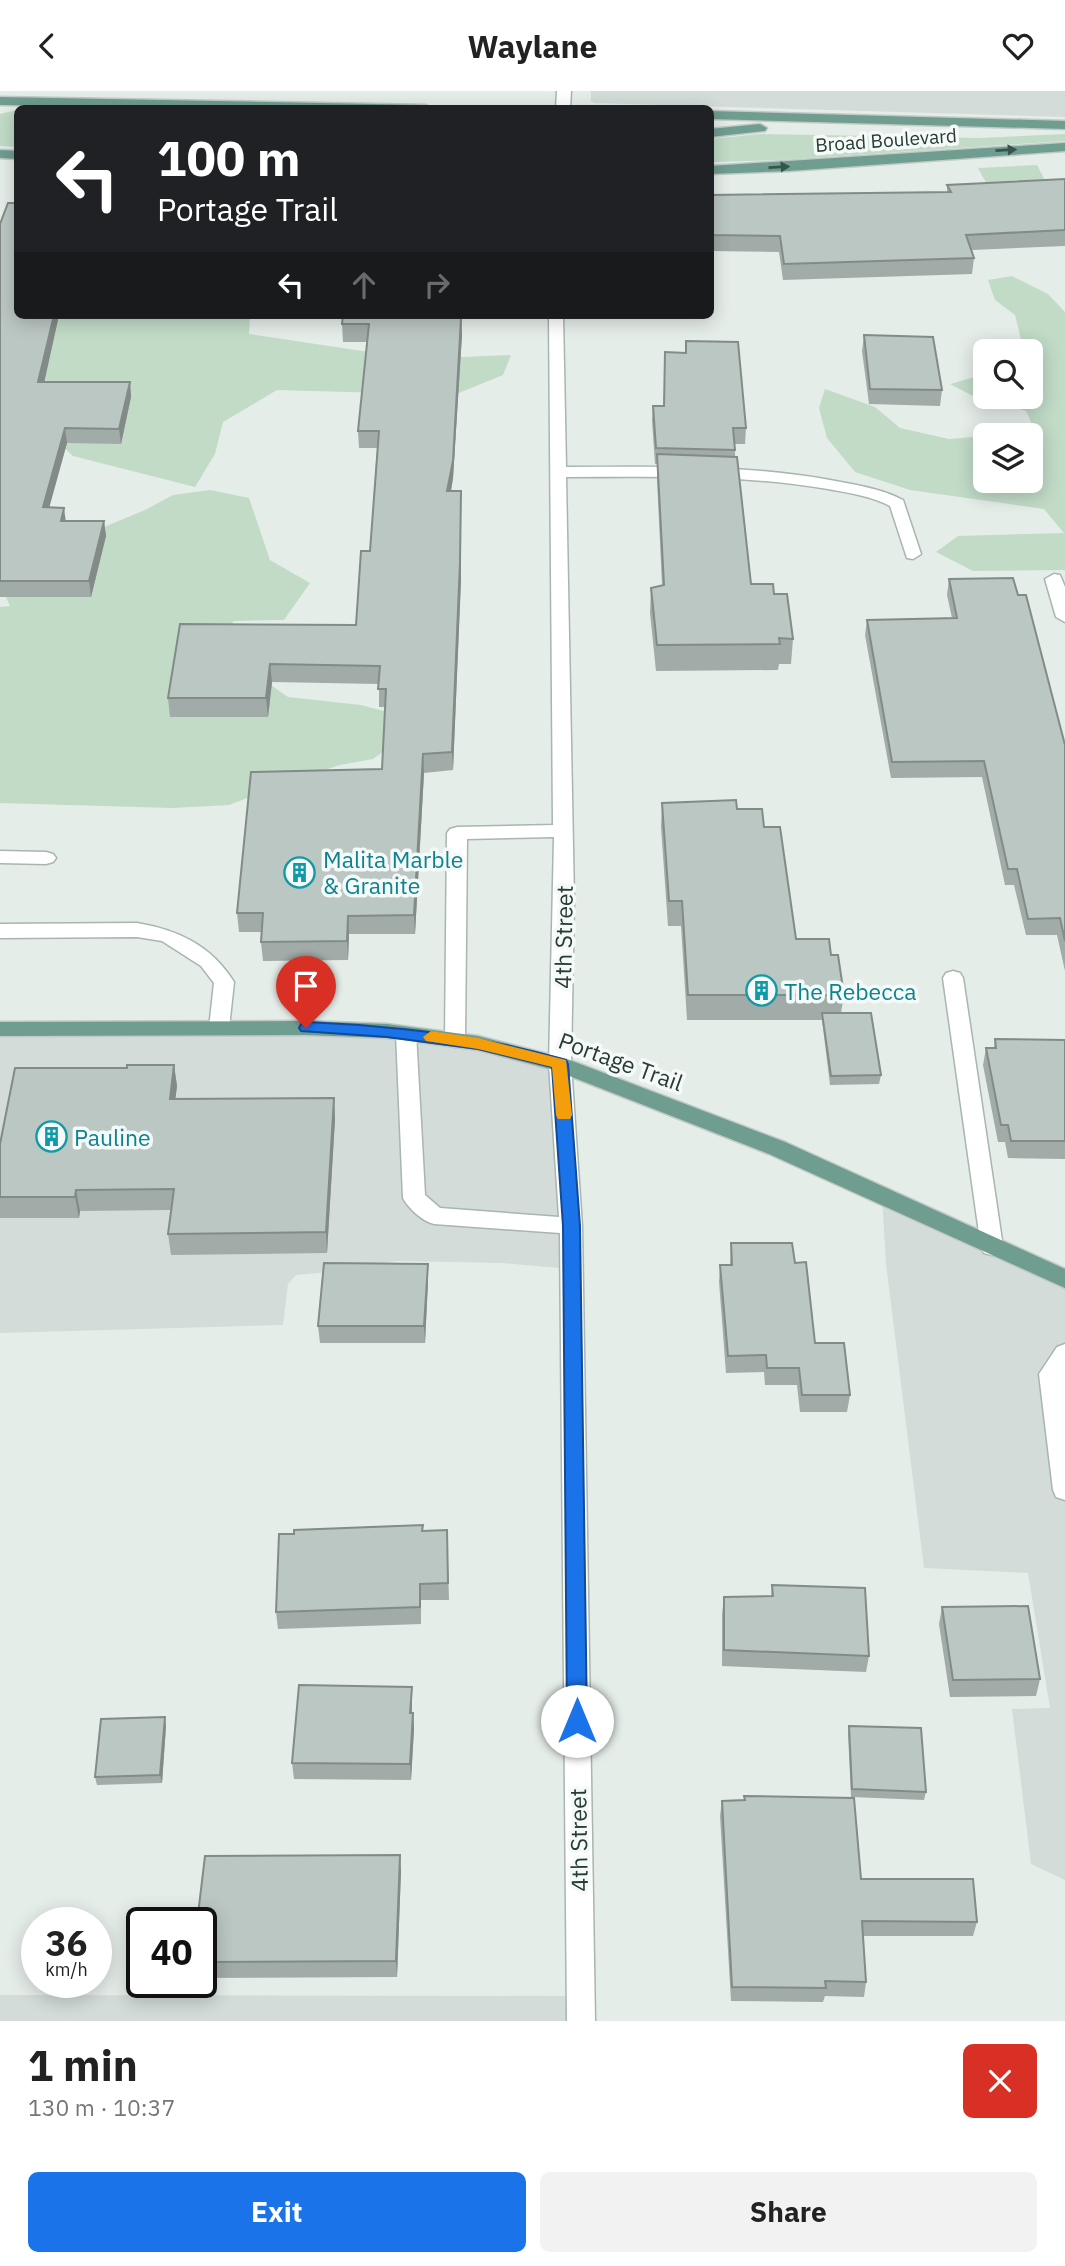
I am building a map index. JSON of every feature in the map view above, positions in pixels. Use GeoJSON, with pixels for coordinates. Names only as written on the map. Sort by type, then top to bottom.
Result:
{"type":"FeatureCollection","features":[{"type":"Feature","properties":{"kind":"main road"},"geometry":{"type":"LineString","coordinates":[[0,101],[213,105]]}},
{"type":"Feature","properties":{"kind":"main road","name":"Broad Boulevard"},"geometry":{"type":"LineString","coordinates":[[714,115],[1065,125]]}},
{"type":"Feature","properties":{"kind":"main road"},"geometry":{"type":"LineString","coordinates":[[714,133],[884,120]]}},
{"type":"Feature","properties":{"kind":"main road","name":"Broad Boulevard"},"geometry":{"type":"LineString","coordinates":[[714,170],[1065,147]]}},
{"type":"Feature","properties":{"kind":"main road","name":"Portage Trail"},"geometry":{"type":"LineString","coordinates":[[0,1029],[306,1028],[406,1033],[455,1040],[560,1064],[777,1148],[1065,1279]]}},
{"type":"Feature","properties":{"kind":"street","name":"4th Street"},"geometry":{"type":"LineString","coordinates":[[556,319],[563,831],[560,1064],[571,1226],[581,2021]]}},
{"type":"Feature","properties":{"kind":"street"},"geometry":{"type":"LineString","coordinates":[[558,472],[737,473],[805,479],[866,492],[897,503],[913,554]]}},
{"type":"Feature","properties":{"kind":"street"},"geometry":{"type":"LineString","coordinates":[[1054,579],[1065,617]]}},
{"type":"Feature","properties":{"kind":"street"},"geometry":{"type":"LineString","coordinates":[[455,1040],[457,833],[563,831]]}},
{"type":"Feature","properties":{"kind":"street"},"geometry":{"type":"LineString","coordinates":[[0,857],[46,858]]}},
{"type":"Feature","properties":{"kind":"street"},"geometry":{"type":"LineString","coordinates":[[0,931],[137,930],[167,935],[190,947],[208,961],[224,982],[219,1028]]}},
{"type":"Feature","properties":{"kind":"street"},"geometry":{"type":"LineString","coordinates":[[953,978],[992,1247]]}},
{"type":"Feature","properties":{"kind":"street"},"geometry":{"type":"LineString","coordinates":[[406,1033],[414,1198],[434,1216],[571,1226]]}},
{"type":"Feature","properties":{"kind":"street"},"geometry":{"type":"LineString","coordinates":[[1065,1353],[1051,1374],[1065,1490]]}},
{"type":"Feature","properties":{"kind":"shaded area"},"geometry":{"type":"Polygon","coordinates":[[[591,91],[1065,91],[1065,117],[595,103],[591,101],[591,91]]]}},
{"type":"Feature","properties":{"kind":"shaded area"},"geometry":{"type":"Polygon","coordinates":[[[0,1029],[387,1031],[560,1064],[571,1269],[501,1263],[396,1261],[352,1270],[296,1275],[288,1284],[283,1325],[0,1333],[0,1029]]]}},
{"type":"Feature","properties":{"kind":"shaded area"},"geometry":{"type":"Polygon","coordinates":[[[882,1197],[1065,1279],[1065,1880],[1031,1864],[1012,1709],[1050,1708],[1028,1573],[924,1568],[886,1264],[882,1197]]]}},
{"type":"Feature","properties":{"kind":"shaded area"},"geometry":{"type":"Polygon","coordinates":[[[0,1995],[21,1995],[21,1998],[112,1998],[112,1995],[126,1995],[126,1998],[217,1998],[217,1995],[581,1996],[581,2021],[0,2021],[0,1995]]]}},
{"type":"Feature","properties":{"kind":"green space"},"geometry":{"type":"Polygon","coordinates":[[[14,111],[14,147],[0,146],[0,114],[14,111]]]}},
{"type":"Feature","properties":{"kind":"green space"},"geometry":{"type":"Polygon","coordinates":[[[760,134],[979,138],[1065,134],[1065,141],[714,162],[714,139],[760,134]]]}},
{"type":"Feature","properties":{"kind":"green space"},"geometry":{"type":"Polygon","coordinates":[[[1037,165],[1053,196],[995,199],[978,168],[1037,165]]]}},
{"type":"Feature","properties":{"kind":"green space"},"geometry":{"type":"Polygon","coordinates":[[[1012,276],[1048,294],[1065,312],[1065,570],[973,571],[936,552],[958,536],[1064,533],[1044,509],[910,490],[855,472],[827,438],[819,408],[825,389],[875,407],[900,428],[949,439],[973,437],[973,493],[1043,493],[1043,423],[1031,423],[1026,411],[1019,409],[1043,409],[1043,339],[1021,339],[1015,315],[995,300],[988,280],[1012,276]]]}},
{"type":"Feature","properties":{"kind":"green space"},"geometry":{"type":"Polygon","coordinates":[[[0,317],[250,319],[249,334],[416,359],[511,355],[503,375],[454,395],[277,390],[223,422],[215,454],[195,487],[73,456],[42,427],[0,317]]]}},
{"type":"Feature","properties":{"kind":"green space"},"geometry":{"type":"Polygon","coordinates":[[[973,377],[973,396],[971,395],[950,384],[973,377]]]}},
{"type":"Feature","properties":{"kind":"green space"},"geometry":{"type":"Polygon","coordinates":[[[210,490],[249,498],[270,560],[310,583],[284,620],[233,621],[231,631],[211,643],[288,697],[361,705],[391,713],[410,732],[373,759],[340,765],[229,805],[172,808],[0,803],[0,607],[10,606],[0,584],[0,570],[145,510],[173,495],[210,490]]]}},
{"type":"Feature","properties":{"kind":"building"},"geometry":{"type":"Polygon","coordinates":[[[1065,179],[1065,230],[966,235],[974,258],[784,264],[780,236],[714,235],[714,195],[951,192],[947,185],[1065,179]]]}},
{"type":"Feature","properties":{"kind":"building"},"geometry":{"type":"Polygon","coordinates":[[[8,203],[14,203],[14,319],[53,319],[38,382],[130,382],[119,429],[65,428],[43,507],[64,508],[61,521],[104,521],[89,581],[0,581],[0,224],[8,203]]]}},
{"type":"Feature","properties":{"kind":"building"},"geometry":{"type":"Polygon","coordinates":[[[343,319],[461,319],[453,461],[447,491],[461,491],[452,752],[423,754],[414,915],[348,916],[347,941],[261,942],[263,913],[237,913],[251,772],[382,769],[386,689],[378,689],[380,666],[270,664],[266,698],[168,698],[180,624],[356,625],[361,551],[370,551],[379,431],[358,431],[369,324],[342,324],[343,319]]]}},
{"type":"Feature","properties":{"kind":"building"},"geometry":{"type":"Polygon","coordinates":[[[864,335],[933,337],[942,390],[870,389],[864,335]]]}},
{"type":"Feature","properties":{"kind":"building"},"geometry":{"type":"Polygon","coordinates":[[[686,341],[738,342],[746,428],[733,428],[735,450],[656,448],[653,406],[664,406],[665,352],[686,353],[686,341]]]}},
{"type":"Feature","properties":{"kind":"building"},"geometry":{"type":"Polygon","coordinates":[[[657,454],[737,457],[751,584],[773,584],[774,594],[787,594],[793,639],[779,638],[780,644],[657,645],[651,588],[664,585],[657,454]]]}},
{"type":"Feature","properties":{"kind":"building"},"geometry":{"type":"Polygon","coordinates":[[[1013,578],[1018,595],[1026,595],[1065,745],[1065,941],[1060,918],[1028,919],[1017,869],[1008,869],[984,761],[892,762],[867,620],[957,618],[949,579],[1013,578]]]}},
{"type":"Feature","properties":{"kind":"building"},"geometry":{"type":"Polygon","coordinates":[[[736,800],[737,809],[762,809],[764,827],[780,827],[796,939],[829,939],[831,955],[838,955],[844,995],[688,995],[682,901],[669,901],[662,803],[736,800]]]}},
{"type":"Feature","properties":{"kind":"building"},"geometry":{"type":"Polygon","coordinates":[[[822,1013],[871,1013],[881,1075],[831,1076],[822,1013]]]}},
{"type":"Feature","properties":{"kind":"building"},"geometry":{"type":"Polygon","coordinates":[[[995,1039],[1065,1040],[1065,1141],[1011,1141],[1008,1125],[1001,1125],[986,1048],[996,1048],[995,1039]]]}},
{"type":"Feature","properties":{"kind":"building"},"geometry":{"type":"Polygon","coordinates":[[[127,1065],[174,1065],[170,1099],[334,1098],[326,1232],[168,1234],[174,1189],[76,1190],[75,1197],[0,1197],[0,1144],[15,1068],[127,1068],[127,1065]]]}},
{"type":"Feature","properties":{"kind":"building"},"geometry":{"type":"Polygon","coordinates":[[[731,1243],[792,1243],[795,1263],[806,1262],[815,1343],[844,1343],[850,1395],[802,1395],[799,1368],[767,1368],[766,1355],[728,1356],[720,1265],[732,1265],[731,1243]]]}},
{"type":"Feature","properties":{"kind":"building"},"geometry":{"type":"Polygon","coordinates":[[[324,1263],[428,1264],[424,1326],[318,1326],[324,1263]]]}},
{"type":"Feature","properties":{"kind":"building"},"geometry":{"type":"Polygon","coordinates":[[[423,1525],[422,1531],[447,1530],[448,1583],[420,1584],[420,1607],[276,1612],[279,1534],[294,1534],[294,1530],[423,1525]]]}},
{"type":"Feature","properties":{"kind":"building"},"geometry":{"type":"Polygon","coordinates":[[[772,1585],[865,1588],[869,1656],[724,1650],[724,1597],[773,1596],[772,1585]]]}},
{"type":"Feature","properties":{"kind":"building"},"geometry":{"type":"Polygon","coordinates":[[[1028,1606],[1040,1679],[953,1680],[942,1607],[1028,1606]]]}},
{"type":"Feature","properties":{"kind":"building"},"geometry":{"type":"Polygon","coordinates":[[[299,1685],[412,1687],[410,1764],[292,1763],[299,1685]]]}},
{"type":"Feature","properties":{"kind":"building"},"geometry":{"type":"Polygon","coordinates":[[[165,1717],[160,1775],[95,1777],[101,1719],[165,1717]]]}},
{"type":"Feature","properties":{"kind":"building"},"geometry":{"type":"Polygon","coordinates":[[[849,1726],[921,1728],[926,1792],[852,1789],[849,1726]]]}},
{"type":"Feature","properties":{"kind":"building"},"geometry":{"type":"Polygon","coordinates":[[[744,1796],[854,1798],[861,1879],[973,1879],[977,1922],[862,1921],[866,1982],[825,1981],[826,1988],[732,1987],[722,1801],[745,1800],[744,1796]]]}},
{"type":"Feature","properties":{"kind":"building"},"geometry":{"type":"Polygon","coordinates":[[[400,1855],[396,1961],[217,1962],[217,1907],[199,1907],[205,1856],[400,1855]]]}},
{"type":"Feature","properties":{"kind":"slow traffic"},"geometry":{"type":"LineString","coordinates":[[431,1037],[478,1043],[560,1064],[564,1115]]}},
{"type":"Feature","properties":{"kind":"place","name":"Malita Marble & Granite"},"geometry":{"type":"Point","coordinates":[300,872]}},
{"type":"Feature","properties":{"kind":"place","name":"The Rebecca"},"geometry":{"type":"Point","coordinates":[761,991]}},
{"type":"Feature","properties":{"kind":"place","name":"Pauline"},"geometry":{"type":"Point","coordinates":[51,1137]}},
{"type":"Feature","properties":{"kind":"route"},"geometry":{"type":"LineString","coordinates":[[306,1028],[387,1031],[478,1043],[560,1064],[571,1226],[577,1721]]}}]}
